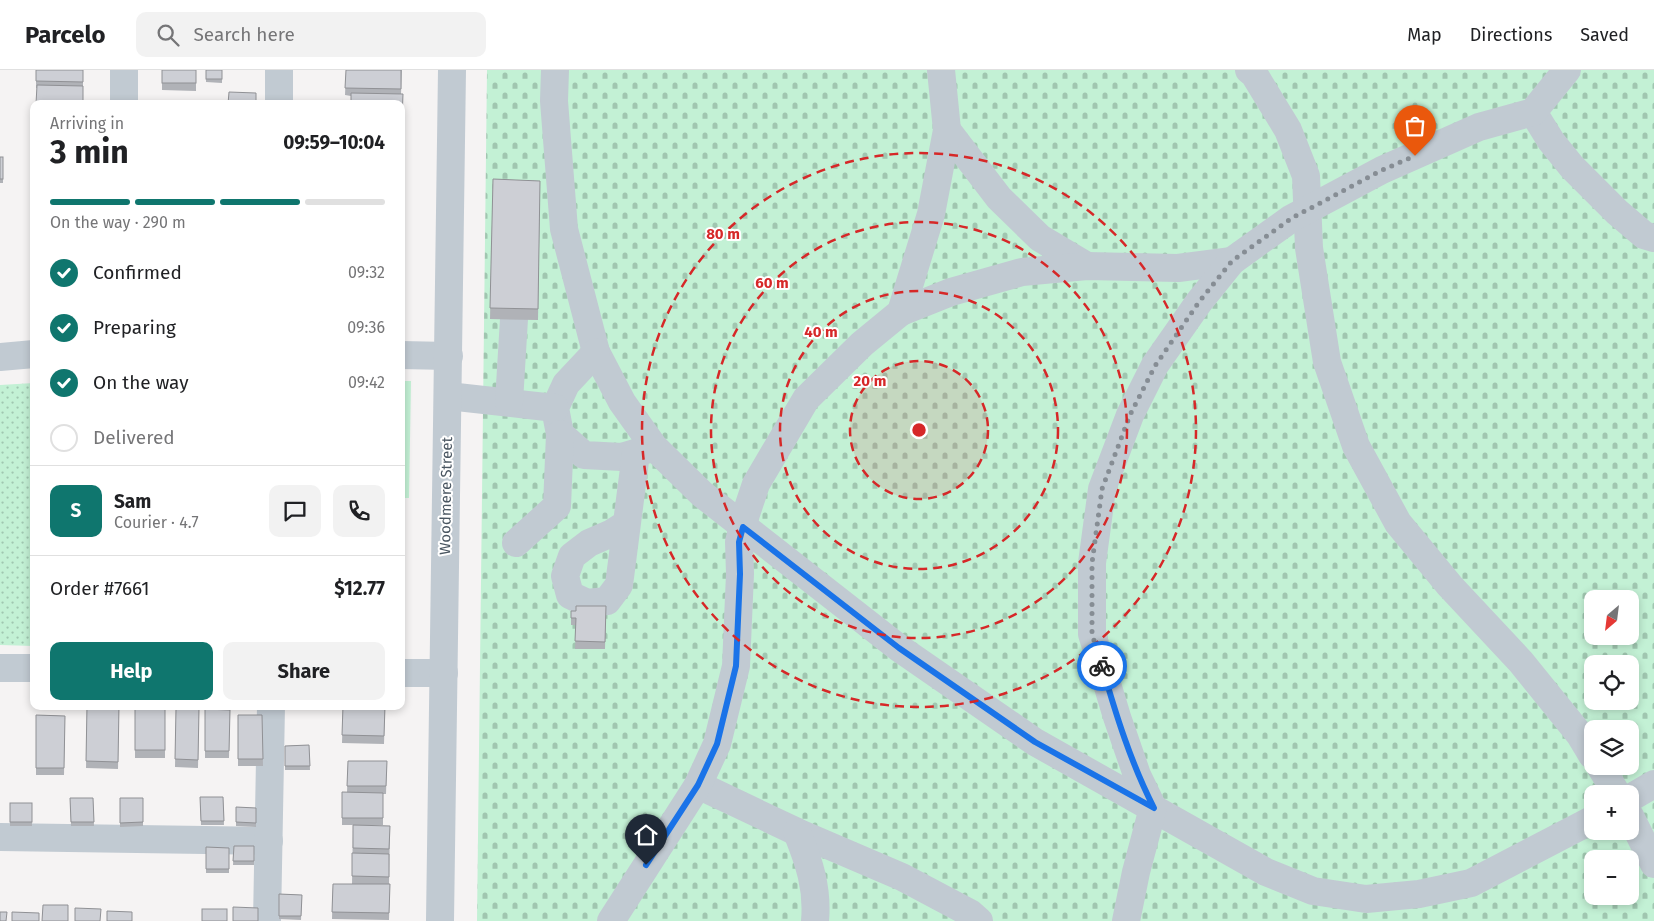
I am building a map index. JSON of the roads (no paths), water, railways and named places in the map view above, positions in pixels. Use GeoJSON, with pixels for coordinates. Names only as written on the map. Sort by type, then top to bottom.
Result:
{"type":"FeatureCollection","features":[{"type":"Feature","properties":{"kind":"street"},"geometry":{"type":"LineString","coordinates":[[124,70],[124,100]]}},
{"type":"Feature","properties":{"kind":"street"},"geometry":{"type":"LineString","coordinates":[[278,100],[279,70]]}},
{"type":"Feature","properties":{"kind":"street","name":"Woodmere Street"},"geometry":{"type":"LineString","coordinates":[[440,921],[452,70]]}},
{"type":"Feature","properties":{"kind":"street"},"geometry":{"type":"LineString","coordinates":[[555,70],[554,101],[564,229],[596,352],[645,450],[899,648],[1035,742],[1266,872],[1313,891],[1366,898],[1419,894],[1471,883],[1584,824]]}},
{"type":"Feature","properties":{"kind":"street"},"geometry":{"type":"LineString","coordinates":[[901,312],[932,214],[947,130],[940,70]]}},
{"type":"Feature","properties":{"kind":"street"},"geometry":{"type":"LineString","coordinates":[[1249,70],[1254,74],[1288,130],[1306,176],[1309,248],[1327,362],[1356,446],[1398,523],[1450,586],[1521,662],[1584,742]]}},
{"type":"Feature","properties":{"kind":"street"},"geometry":{"type":"LineString","coordinates":[[1126,921],[1136,872],[1154,808],[1137,776],[1092,634],[1092,563],[1102,489],[1130,415],[1155,366],[1199,302],[1232,261],[1292,218],[1382,170],[1479,128],[1533,112],[1567,70]]}},
{"type":"Feature","properties":{"kind":"street"},"geometry":{"type":"LineString","coordinates":[[1533,112],[1551,141],[1572,167],[1617,212],[1644,235],[1654,238]]}},
{"type":"Feature","properties":{"kind":"street"},"geometry":{"type":"LineString","coordinates":[[947,130],[999,198],[1033,232],[1087,266]]}},
{"type":"Feature","properties":{"kind":"street"},"geometry":{"type":"LineString","coordinates":[[611,921],[698,785],[717,744],[736,666],[740,574],[739,542],[756,484],[806,399],[862,344],[901,312],[951,292],[1022,272],[1087,266],[1178,268],[1232,261]]}},
{"type":"Feature","properties":{"kind":"street"},"geometry":{"type":"LineString","coordinates":[[510,402],[514,319]]}},
{"type":"Feature","properties":{"kind":"street"},"geometry":{"type":"LineString","coordinates":[[516,543],[557,506],[560,434],[555,408],[566,384],[596,352]]}},
{"type":"Feature","properties":{"kind":"street"},"geometry":{"type":"LineString","coordinates":[[0,358],[30,354]]}},
{"type":"Feature","properties":{"kind":"street"},"geometry":{"type":"LineString","coordinates":[[405,355],[449,356]]}},
{"type":"Feature","properties":{"kind":"street"},"geometry":{"type":"LineString","coordinates":[[448,396],[555,408]]}},
{"type":"Feature","properties":{"kind":"street"},"geometry":{"type":"LineString","coordinates":[[560,434],[584,455],[622,457],[645,450]]}},
{"type":"Feature","properties":{"kind":"street"},"geometry":{"type":"LineString","coordinates":[[626,524],[645,450]]}},
{"type":"Feature","properties":{"kind":"street"},"geometry":{"type":"LineString","coordinates":[[0,668],[30,668]]}},
{"type":"Feature","properties":{"kind":"street"},"geometry":{"type":"LineString","coordinates":[[405,673],[444,673]]}},
{"type":"Feature","properties":{"kind":"street"},"geometry":{"type":"LineString","coordinates":[[267,921],[271,710]]}},
{"type":"Feature","properties":{"kind":"street"},"geometry":{"type":"LineString","coordinates":[[1639,793],[1654,784]]}},
{"type":"Feature","properties":{"kind":"street"},"geometry":{"type":"LineString","coordinates":[[698,785],[797,832],[902,877],[970,913],[979,921]]}},
{"type":"Feature","properties":{"kind":"street"},"geometry":{"type":"LineString","coordinates":[[797,832],[810,867],[817,903],[814,921]]}},
{"type":"Feature","properties":{"kind":"street"},"geometry":{"type":"LineString","coordinates":[[1639,834],[1654,864]]}},
{"type":"Feature","properties":{"kind":"street"},"geometry":{"type":"LineString","coordinates":[[0,837],[269,841]]}}]}
